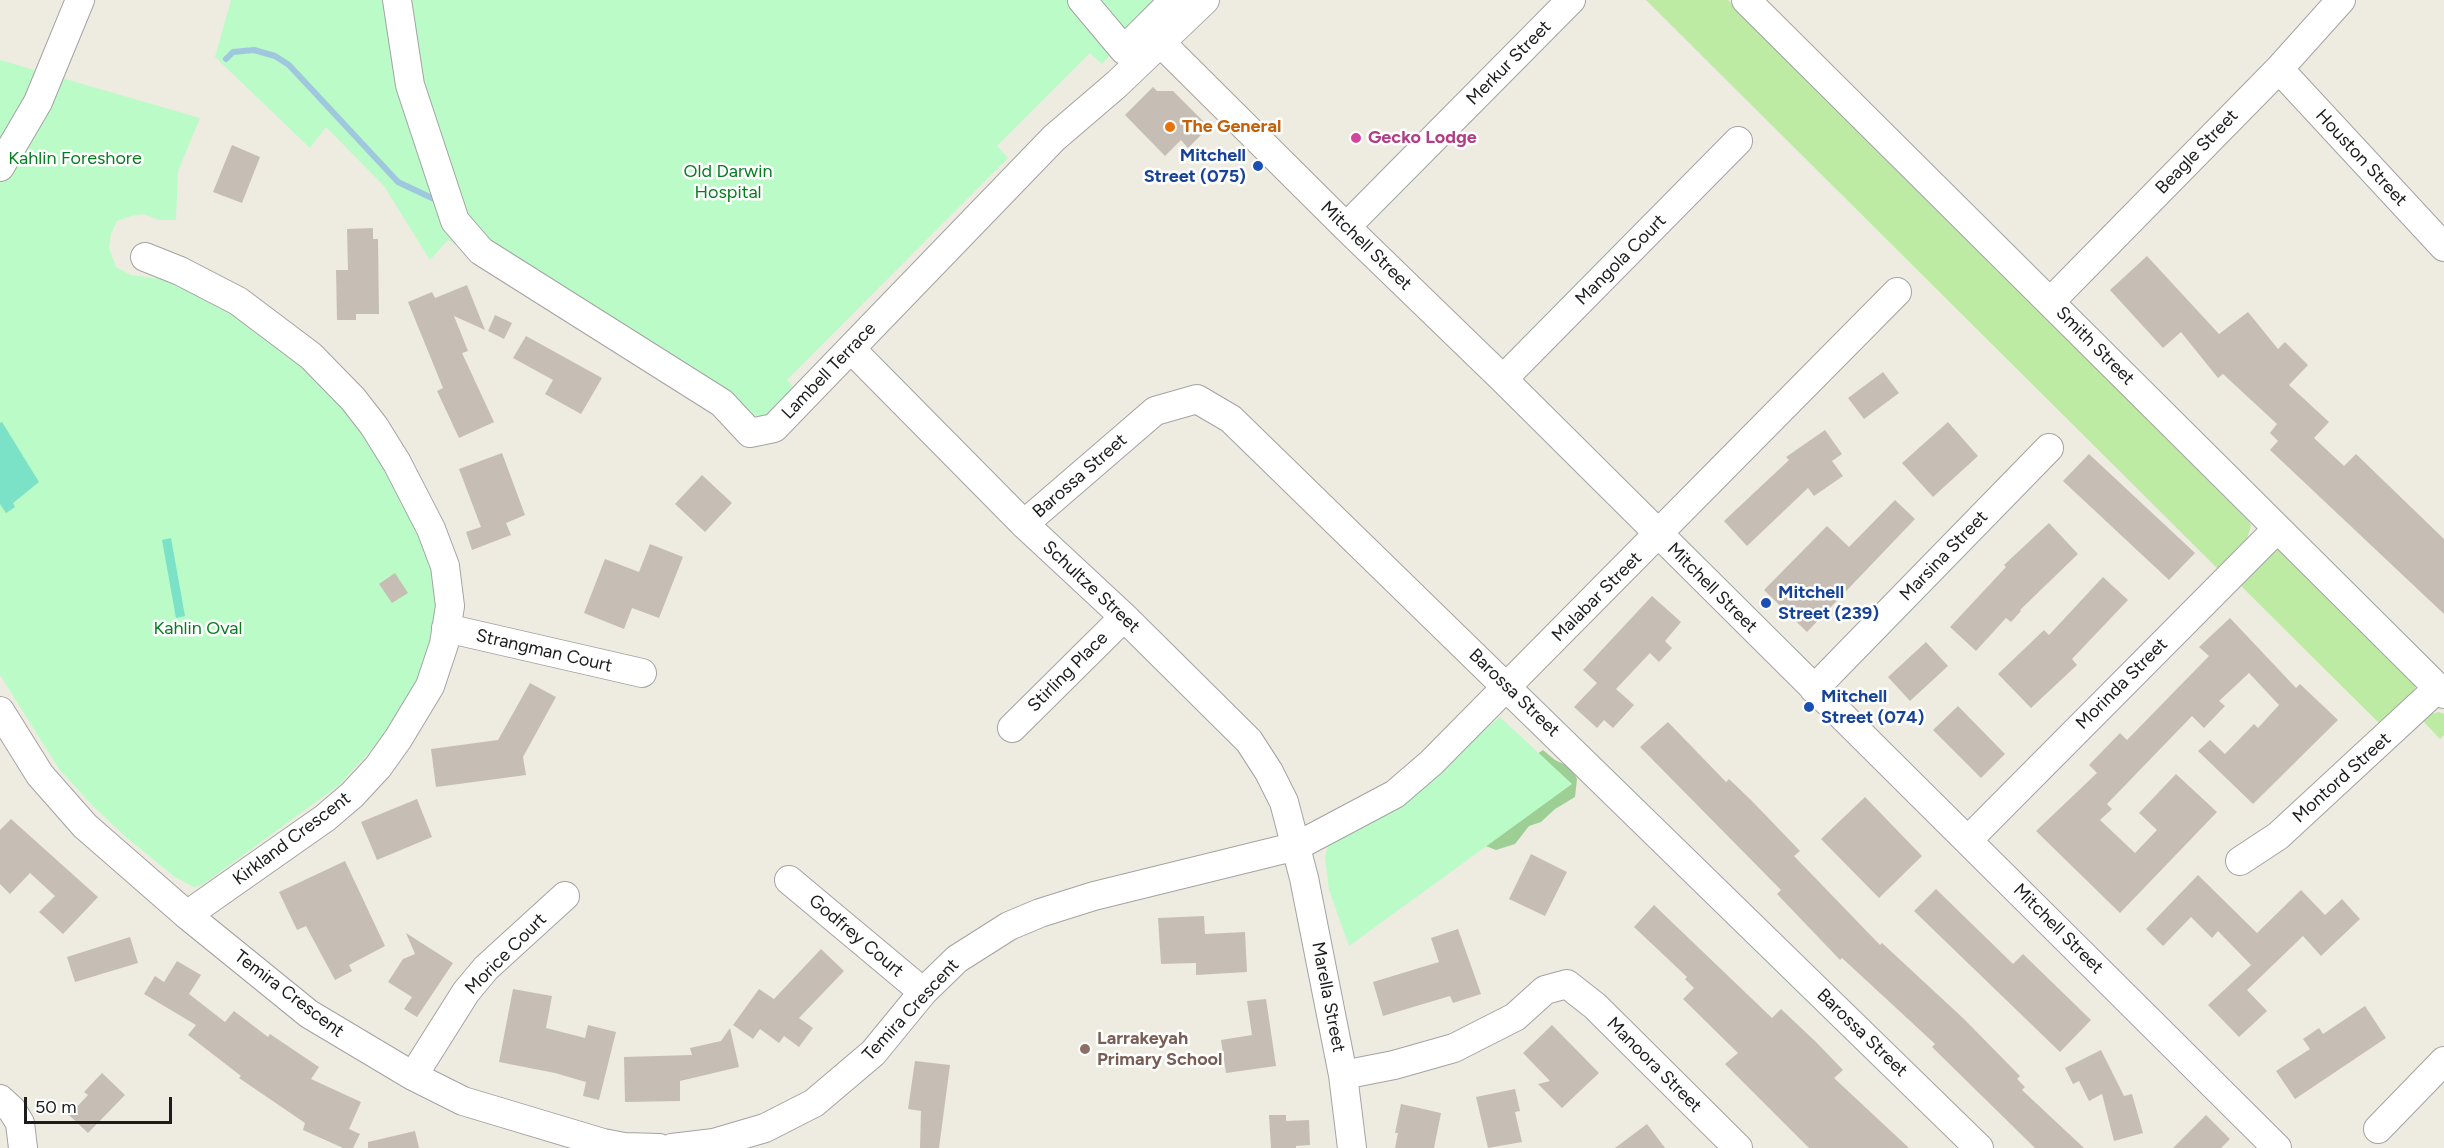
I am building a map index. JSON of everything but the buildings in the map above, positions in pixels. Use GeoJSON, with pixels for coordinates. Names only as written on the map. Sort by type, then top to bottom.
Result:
{"type":"FeatureCollection","features":[{"type":"Feature","properties":{"kind":"street"},"geometry":{"type":"LineString","coordinates":[[0,167],[38,102],[80,0]]}},
{"type":"Feature","properties":{"kind":"street","name":"Lambell Terrace"},"geometry":{"type":"LineString","coordinates":[[397,0],[410,86],[455,221],[481,251],[722,403],[750,433],[774,428],[1054,138],[1117,84],[1158,17]]}},
{"type":"Feature","properties":{"kind":"street"},"geometry":{"type":"LineString","coordinates":[[1082,0],[1124,50]]}},
{"type":"Feature","properties":{"kind":"street","name":"Lambell Terrace"},"geometry":{"type":"LineString","coordinates":[[1054,138],[1106,70],[1158,17],[1205,0]]}},
{"type":"Feature","properties":{"kind":"street","name":"Merkur Street"},"geometry":{"type":"LineString","coordinates":[[1346,227],[1571,0]]}},
{"type":"Feature","properties":{"kind":"street","name":"Beagle Street"},"geometry":{"type":"LineString","coordinates":[[2051,301],[2278,69],[2341,0]]}},
{"type":"Feature","properties":{"kind":"street","name":"Smith Street"},"geometry":{"type":"LineString","coordinates":[[1758,4],[2277,529],[2441,691]]}},
{"type":"Feature","properties":{"kind":"street","name":"Mitchell Street"},"geometry":{"type":"LineString","coordinates":[[1158,17],[1346,227],[2277,1148]]}},
{"type":"Feature","properties":{"kind":"street","name":"Houston Street"},"geometry":{"type":"LineString","coordinates":[[2278,69],[2444,247]]}},
{"type":"Feature","properties":{"kind":"street","name":"Mangola Court"},"geometry":{"type":"LineString","coordinates":[[1503,380],[1738,141]]}},
{"type":"Feature","properties":{"kind":"street","name":"Kirkland Crescent"},"geometry":{"type":"LineString","coordinates":[[144,257],[180,271],[238,301],[311,356],[353,399],[398,462],[431,529],[445,566],[450,606],[440,659],[423,700],[398,739],[366,780],[352,795],[299,838],[187,915]]}},
{"type":"Feature","properties":{"kind":"street","name":"Malabar Street"},"geometry":{"type":"LineString","coordinates":[[1297,846],[1395,794],[1431,763],[1897,292]]}},
{"type":"Feature","properties":{"kind":"street","name":"Schultze Street"},"geometry":{"type":"LineString","coordinates":[[851,349],[1024,524],[1124,617],[1249,741],[1269,772],[1284,802],[1297,846]]}},
{"type":"Feature","properties":{"kind":"street","name":"Barossa Street"},"geometry":{"type":"LineString","coordinates":[[1024,524],[1155,411],[1197,399],[1231,419],[1979,1148]]}},
{"type":"Feature","properties":{"kind":"street","name":"Marsina Street"},"geometry":{"type":"LineString","coordinates":[[1814,689],[2049,448]]}},
{"type":"Feature","properties":{"kind":"street","name":"Morinda Street"},"geometry":{"type":"LineString","coordinates":[[1968,840],[2277,529]]}},
{"type":"Feature","properties":{"kind":"street","name":"Stirling Place"},"geometry":{"type":"LineString","coordinates":[[1012,728],[1124,617]]}},
{"type":"Feature","properties":{"kind":"street","name":"Strangman Court"},"geometry":{"type":"LineString","coordinates":[[446,628],[642,674]]}},
{"type":"Feature","properties":{"kind":"street","name":"Montord Street"},"geometry":{"type":"LineString","coordinates":[[2240,861],[2278,836],[2441,691]]}},
{"type":"Feature","properties":{"kind":"street","name":"Temira Crescent"},"geometry":{"type":"LineString","coordinates":[[0,711],[40,775],[68,808],[187,915],[309,1014],[412,1076],[463,1101],[580,1137],[624,1147],[659,1148]]}},
{"type":"Feature","properties":{"kind":"street","name":"Temira Crescent"},"geometry":{"type":"LineString","coordinates":[[672,1148],[714,1143],[765,1128],[814,1104],[873,1053],[923,992],[957,959],[1009,926],[1040,912],[1102,894],[1297,846]]}},
{"type":"Feature","properties":{"kind":"street","name":"Marella Street"},"geometry":{"type":"LineString","coordinates":[[1297,846],[1343,1075],[1352,1148]]}},
{"type":"Feature","properties":{"kind":"street","name":"Godfrey Court"},"geometry":{"type":"LineString","coordinates":[[789,880],[923,992]]}},
{"type":"Feature","properties":{"kind":"street","name":"Morice Court"},"geometry":{"type":"LineString","coordinates":[[412,1076],[466,992],[486,968],[565,896]]}},
{"type":"Feature","properties":{"kind":"street","name":"Manoora Street"},"geometry":{"type":"LineString","coordinates":[[1343,1075],[1394,1065],[1454,1048],[1515,1017],[1545,990],[1567,984],[1595,1006],[1738,1148]]}},
{"type":"Feature","properties":{"kind":"street"},"geometry":{"type":"LineString","coordinates":[[2378,1129],[2444,1061]]}},
{"type":"Feature","properties":{"kind":"street"},"geometry":{"type":"LineString","coordinates":[[0,1099],[12,1110],[20,1124],[23,1148]]}},
{"type":"Feature","properties":{"kind":"green space","name":"Old Darwin Hospital"},"geometry":{"type":"Polygon","coordinates":[[[231,0],[1162,0],[1102,64],[1090,53],[997,146],[1008,158],[787,380],[797,392],[765,418],[751,414],[514,283],[448,240],[430,260],[384,186],[326,127],[310,148],[215,57],[231,0]]]}},
{"type":"Feature","properties":{"kind":"green space"},"geometry":{"type":"Polygon","coordinates":[[[1646,0],[1728,0],[2244,509],[2251,526],[2246,542],[2218,569],[1646,0]]]}},
{"type":"Feature","properties":{"kind":"green space"},"geometry":{"type":"Polygon","coordinates":[[[0,60],[200,118],[178,171],[176,220],[160,220],[143,214],[117,221],[111,234],[109,248],[116,267],[131,275],[190,283],[231,305],[364,421],[427,545],[440,617],[429,661],[394,725],[339,785],[202,885],[194,887],[175,877],[126,837],[59,769],[0,675],[0,60]]]}},
{"type":"Feature","properties":{"kind":"green space"},"geometry":{"type":"Polygon","coordinates":[[[2,422],[39,482],[13,503],[15,507],[6,513],[0,504],[0,423],[2,422]]]}},
{"type":"Feature","properties":{"kind":"green space"},"geometry":{"type":"Polygon","coordinates":[[[171,538],[185,616],[176,618],[162,540],[171,538]]]}},
{"type":"Feature","properties":{"kind":"green space"},"geometry":{"type":"Polygon","coordinates":[[[2280,546],[2416,681],[2414,693],[2379,723],[2238,583],[2280,546]]]}},
{"type":"Feature","properties":{"kind":"green space"},"geometry":{"type":"Polygon","coordinates":[[[2439,712],[2444,714],[2444,735],[2440,739],[2424,722],[2424,716],[2439,712]]]}},
{"type":"Feature","properties":{"kind":"green space"},"geometry":{"type":"Polygon","coordinates":[[[1500,717],[1572,784],[1349,946],[1329,890],[1325,857],[1329,840],[1399,803],[1500,717]]]}},
{"type":"Feature","properties":{"kind":"green space"},"geometry":{"type":"Polygon","coordinates":[[[1543,750],[1555,760],[1572,768],[1577,779],[1575,797],[1555,809],[1541,822],[1529,826],[1515,844],[1496,850],[1483,845],[1524,763],[1543,750]]]}},
{"type":"Feature","properties":{"kind":"waterway"},"geometry":{"type":"LineString","coordinates":[[226,59],[233,52],[254,50],[275,56],[289,65],[398,182],[434,199]]}},
{"type":"Feature","properties":{"kind":"place","name":"The General"},"geometry":{"type":"Point","coordinates":[1170,127]}},
{"type":"Feature","properties":{"kind":"place","name":"Gecko Lodge"},"geometry":{"type":"Point","coordinates":[1356,138]}},
{"type":"Feature","properties":{"kind":"place","name":"Mitchell Street (075)"},"geometry":{"type":"Point","coordinates":[1258,166]}},
{"type":"Feature","properties":{"kind":"place","name":"Mitchell Street (239)"},"geometry":{"type":"Point","coordinates":[1766,603]}},
{"type":"Feature","properties":{"kind":"place","name":"Mitchell Street (074)"},"geometry":{"type":"Point","coordinates":[1809,707]}},
{"type":"Feature","properties":{"kind":"place","name":"Larrakeyah Primary School"},"geometry":{"type":"Point","coordinates":[1085,1049]}},
{"type":"Feature","properties":{"kind":"park label","name":"Kahlin Foreshore"},"geometry":{"type":"Point","coordinates":[75,159]}},
{"type":"Feature","properties":{"kind":"park label","name":"Kahlin Oval"},"geometry":{"type":"Point","coordinates":[198,629]}}]}
